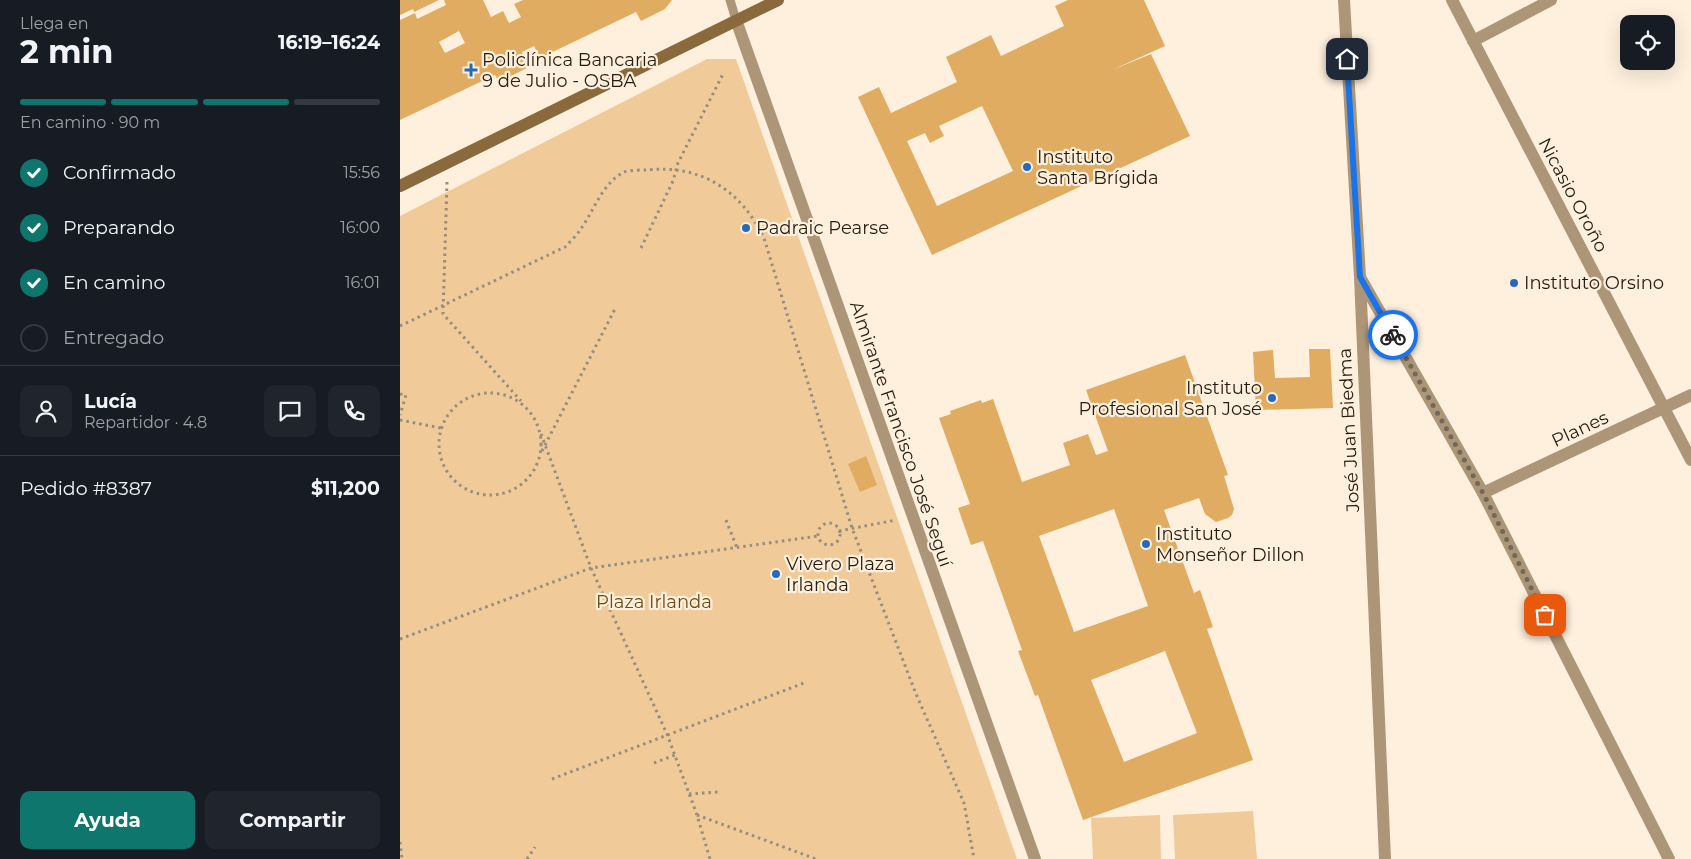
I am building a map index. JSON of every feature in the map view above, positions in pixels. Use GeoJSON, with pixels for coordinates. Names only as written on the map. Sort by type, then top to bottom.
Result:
{"type":"FeatureCollection","features":[{"type":"Feature","properties":{"kind":"main road"},"geometry":{"type":"LineString","coordinates":[[400,186],[778,0]]}},
{"type":"Feature","properties":{"kind":"street","name":"José Juan Biedma"},"geometry":{"type":"LineString","coordinates":[[1344,0],[1360,277],[1385,859]]}},
{"type":"Feature","properties":{"kind":"street","name":"Nicasio Oroño"},"geometry":{"type":"LineString","coordinates":[[1452,0],[1691,460]]}},
{"type":"Feature","properties":{"kind":"street"},"geometry":{"type":"LineString","coordinates":[[1473,41],[1551,0]]}},
{"type":"Feature","properties":{"kind":"street","name":"Almirante Francisco José Seguí"},"geometry":{"type":"LineString","coordinates":[[736,20],[911,516],[1035,859]]}},
{"type":"Feature","properties":{"kind":"street"},"geometry":{"type":"LineString","coordinates":[[1360,277],[1483,493],[1669,859]]}},
{"type":"Feature","properties":{"kind":"street","name":"Planes"},"geometry":{"type":"LineString","coordinates":[[1483,493],[1691,395]]}},
{"type":"Feature","properties":{"kind":"lane"},"geometry":{"type":"LineString","coordinates":[[730,0],[736,20]]}},
{"type":"Feature","properties":{"kind":"path"},"geometry":{"type":"LineString","coordinates":[[641,248],[673,181],[678,163],[723,74]]}},
{"type":"Feature","properties":{"kind":"path"},"geometry":{"type":"LineString","coordinates":[[447,163],[443,314],[535,417],[591,568],[667,734],[697,815],[710,859]]}},
{"type":"Feature","properties":{"kind":"path"},"geometry":{"type":"LineString","coordinates":[[400,326],[565,247],[581,230],[601,193],[624,172],[659,168],[676,170],[709,178],[729,191],[755,220],[764,238],[852,528],[916,694],[964,804],[974,859]]}},
{"type":"Feature","properties":{"kind":"path"},"geometry":{"type":"LineString","coordinates":[[523,403],[507,395],[479,393],[462,400],[449,412],[440,428],[438,446],[442,464],[452,479],[462,487],[478,494],[496,496],[514,490],[532,474],[616,306]]}},
{"type":"Feature","properties":{"kind":"path"},"geometry":{"type":"LineString","coordinates":[[400,394],[406,396],[400,415]]}},
{"type":"Feature","properties":{"kind":"path"},"geometry":{"type":"LineString","coordinates":[[400,420],[440,428]]}},
{"type":"Feature","properties":{"kind":"path"},"geometry":{"type":"LineString","coordinates":[[541,434],[542,452]]}},
{"type":"Feature","properties":{"kind":"path"},"geometry":{"type":"LineString","coordinates":[[839,531],[911,516]]}},
{"type":"Feature","properties":{"kind":"path"},"geometry":{"type":"LineString","coordinates":[[726,520],[737,548]]}},
{"type":"Feature","properties":{"kind":"path"},"geometry":{"type":"LineString","coordinates":[[824,524],[835,525],[839,531],[838,539],[833,544],[822,543],[818,536],[819,529],[824,524]]}},
{"type":"Feature","properties":{"kind":"path"},"geometry":{"type":"LineString","coordinates":[[400,639],[591,568],[818,536]]}},
{"type":"Feature","properties":{"kind":"path"},"geometry":{"type":"LineString","coordinates":[[552,779],[804,683]]}},
{"type":"Feature","properties":{"kind":"path"},"geometry":{"type":"LineString","coordinates":[[654,763],[675,755]]}},
{"type":"Feature","properties":{"kind":"path"},"geometry":{"type":"LineString","coordinates":[[689,794],[718,792]]}},
{"type":"Feature","properties":{"kind":"path"},"geometry":{"type":"LineString","coordinates":[[697,815],[816,859]]}},
{"type":"Feature","properties":{"kind":"path"},"geometry":{"type":"LineString","coordinates":[[400,842],[402,859]]}},
{"type":"Feature","properties":{"kind":"path"},"geometry":{"type":"LineString","coordinates":[[527,859],[536,847]]}},
{"type":"Feature","properties":{"kind":"green space","name":"Plaza Irlanda"},"geometry":{"type":"Polygon","coordinates":[[[707,59],[736,59],[1017,859],[400,859],[400,216],[707,59]]]}},
{"type":"Feature","properties":{"kind":"green space"},"geometry":{"type":"Polygon","coordinates":[[[1253,811],[1257,859],[1175,859],[1173,815],[1253,811]]]}},
{"type":"Feature","properties":{"kind":"green space"},"geometry":{"type":"Polygon","coordinates":[[[1160,815],[1161,859],[1093,859],[1091,818],[1160,815]]]}},
{"type":"Feature","properties":{"kind":"building"},"geometry":{"type":"Polygon","coordinates":[[[400,0],[439,0],[414,12],[413,9],[400,15],[400,0]]]}},
{"type":"Feature","properties":{"kind":"building","name":"Policlínica Bancaria 9 de Julio - OSBA"},"geometry":{"type":"Polygon","coordinates":[[[444,0],[483,0],[491,17],[503,11],[509,23],[521,17],[514,4],[523,0],[672,0],[665,9],[641,21],[636,12],[540,58],[534,46],[522,52],[529,67],[499,82],[495,75],[400,120],[400,20],[415,13],[417,19],[446,5],[444,0]],[[459,31],[439,42],[445,53],[465,43],[459,31]]]}},
{"type":"Feature","properties":{"kind":"building"},"geometry":{"type":"Polygon","coordinates":[[[1068,0],[1144,0],[1165,46],[1112,70],[1151,54],[1190,136],[932,255],[858,97],[879,87],[891,113],[957,82],[946,57],[991,35],[1001,56],[1064,26],[1055,6],[1068,0]],[[982,106],[939,126],[944,136],[930,143],[925,133],[907,141],[937,206],[1013,171],[982,106]]]}},
{"type":"Feature","properties":{"kind":"building"},"geometry":{"type":"Polygon","coordinates":[[[1309,349],[1330,349],[1333,408],[1256,410],[1253,352],[1273,350],[1275,378],[1310,377],[1309,349]]]}},
{"type":"Feature","properties":{"kind":"building"},"geometry":{"type":"Polygon","coordinates":[[[1185,355],[1228,475],[1224,476],[1234,509],[1232,515],[1228,518],[1216,522],[1205,514],[1199,498],[1164,510],[1194,593],[1200,590],[1213,627],[1207,629],[1253,760],[1083,820],[1038,695],[1035,696],[1018,651],[1022,650],[983,541],[971,545],[958,508],[970,504],[939,418],[951,414],[950,411],[981,400],[982,403],[993,399],[1022,482],[1070,465],[1063,443],[1088,434],[1096,455],[1108,451],[1086,390],[1185,355]],[[1114,509],[1039,536],[1074,632],[1148,606],[1114,509]],[[1165,651],[1091,680],[1124,762],[1197,733],[1165,651]]]}},
{"type":"Feature","properties":{"kind":"building"},"geometry":{"type":"Polygon","coordinates":[[[866,456],[877,485],[860,492],[848,464],[866,456]]]}},
{"type":"Feature","properties":{"kind":"way so far"},"geometry":{"type":"LineString","coordinates":[[1393,335],[1483,493],[1545,615]]}},
{"type":"Feature","properties":{"kind":"place","name":"Policlínica Bancaria 9 de Julio - OSBA"},"geometry":{"type":"Point","coordinates":[471,70]}},
{"type":"Feature","properties":{"kind":"place","name":"Instituto Santa Brígida"},"geometry":{"type":"Point","coordinates":[1027,167]}},
{"type":"Feature","properties":{"kind":"place","name":"Padraic Pearse"},"geometry":{"type":"Point","coordinates":[746,228]}},
{"type":"Feature","properties":{"kind":"place","name":"Instituto Orsino"},"geometry":{"type":"Point","coordinates":[1514,283]}},
{"type":"Feature","properties":{"kind":"place","name":"Instituto Profesional San José"},"geometry":{"type":"Point","coordinates":[1272,398]}},
{"type":"Feature","properties":{"kind":"place","name":"Instituto Monseñor Dillon"},"geometry":{"type":"Point","coordinates":[1146,544]}},
{"type":"Feature","properties":{"kind":"place","name":"Vivero Plaza Irlanda"},"geometry":{"type":"Point","coordinates":[776,574]}},
{"type":"Feature","properties":{"kind":"route"},"geometry":{"type":"LineString","coordinates":[[1347,59],[1360,277],[1393,335]]}}]}
